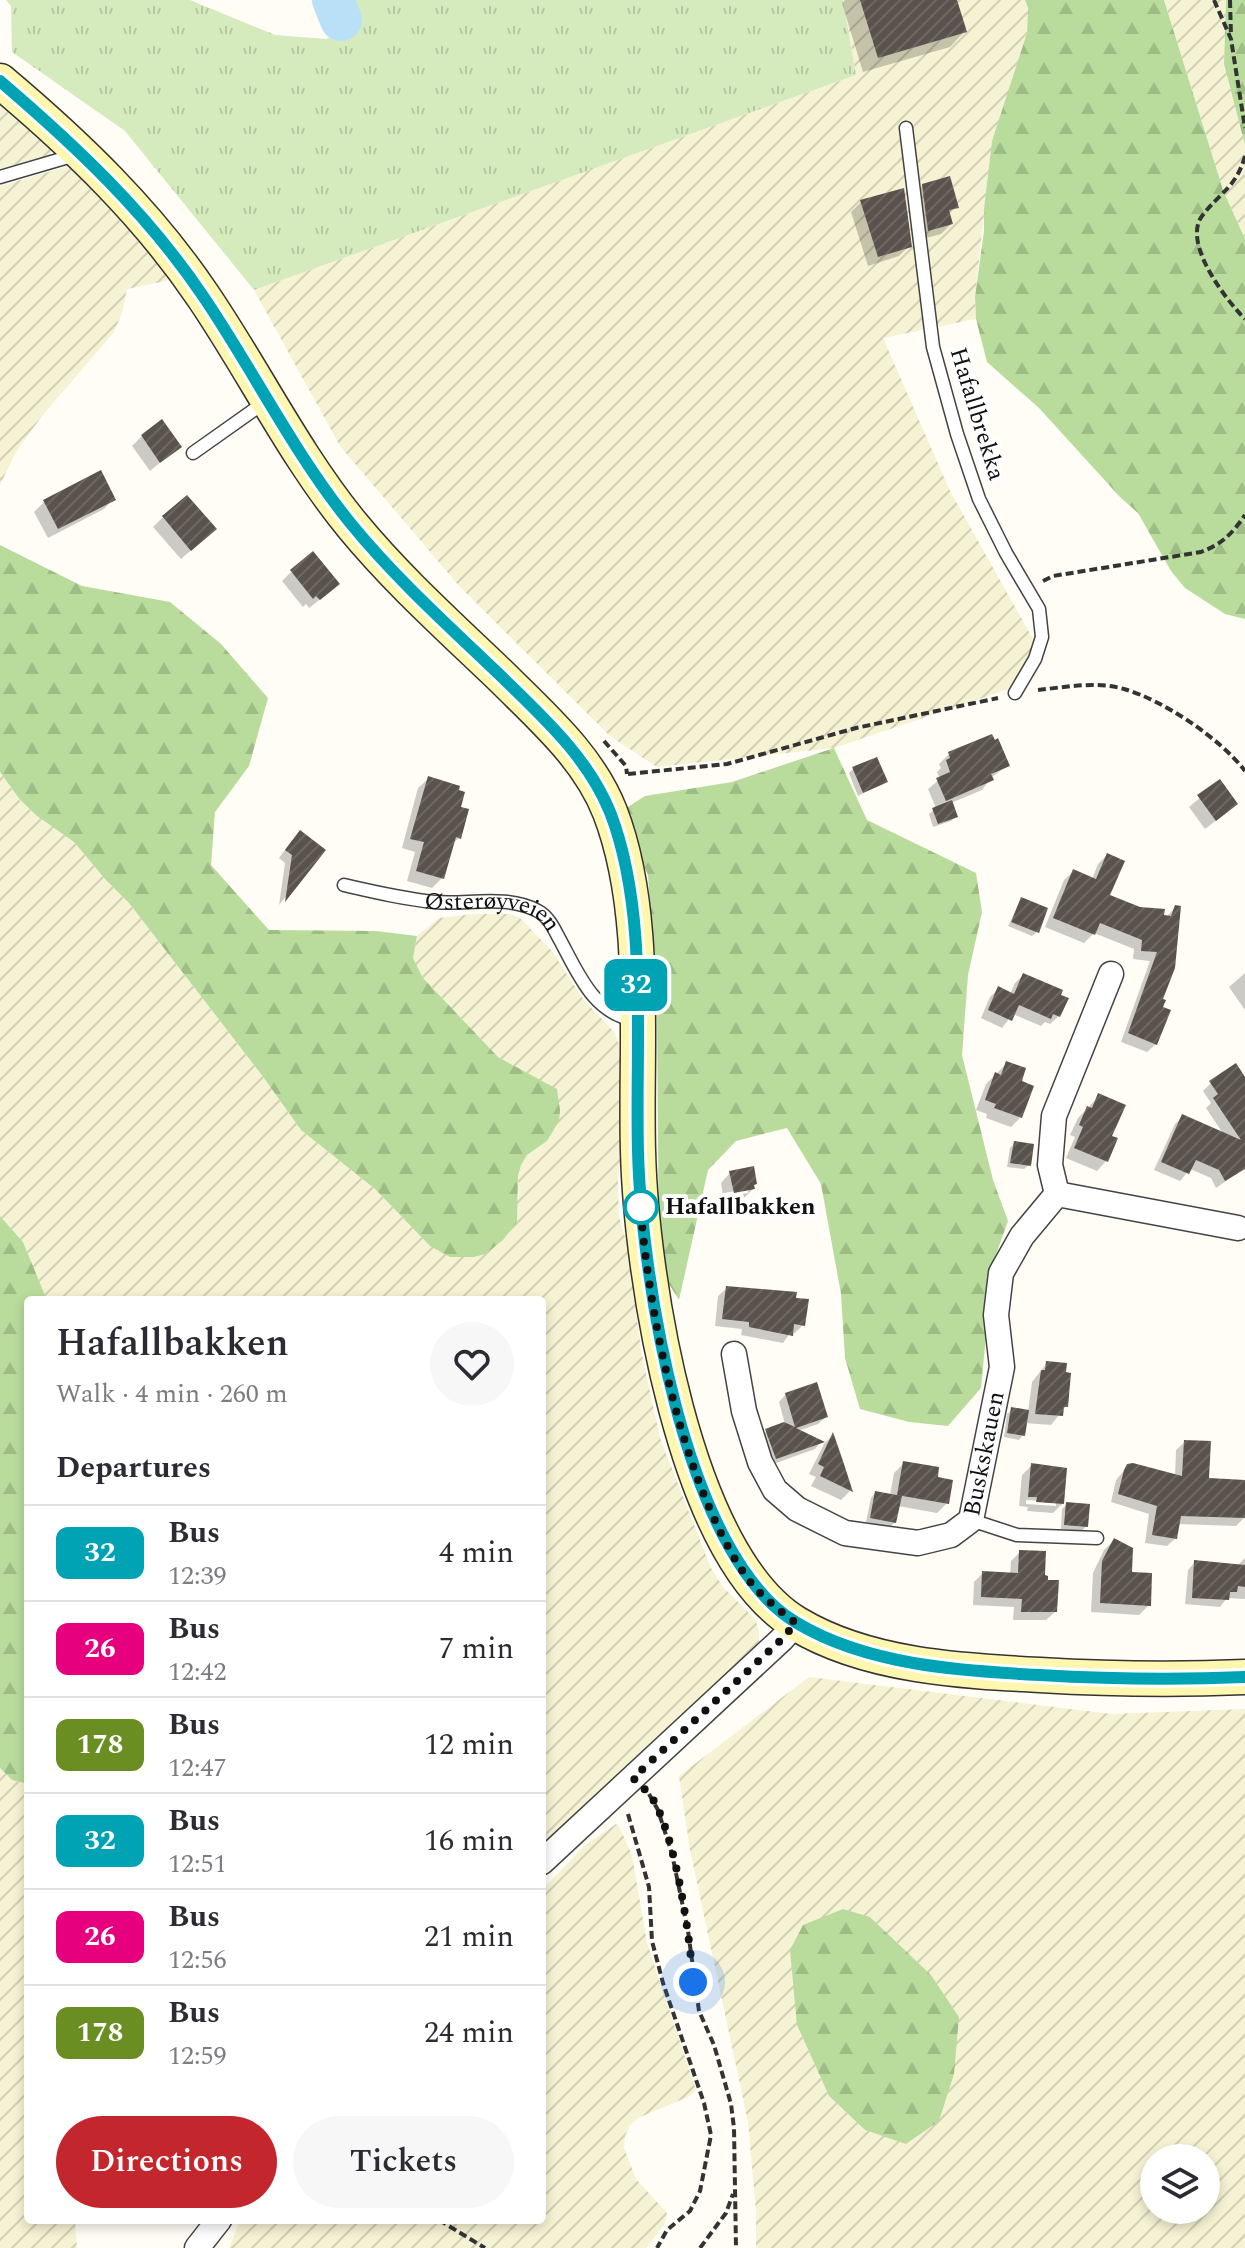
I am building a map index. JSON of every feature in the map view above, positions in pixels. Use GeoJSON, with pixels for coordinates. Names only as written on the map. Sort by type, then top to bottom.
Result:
{"type":"FeatureCollection","features":[{"type":"Feature","properties":{"kind":"main road"},"geometry":{"type":"LineString","coordinates":[[0,81],[77,148],[127,198],[175,257],[226,330],[312,470],[355,529],[398,576],[553,727],[611,778],[633,917],[638,1152],[643,1243],[653,1306],[673,1394],[697,1474],[722,1535],[744,1574],[796,1623],[869,1652],[962,1669],[1078,1677],[1171,1680],[1245,1677]]}},
{"type":"Feature","properties":{"kind":"street"},"geometry":{"type":"LineString","coordinates":[[1111,974],[1054,1116],[1050,1165],[1057,1194],[1243,1225]]}},
{"type":"Feature","properties":{"kind":"street","name":"Buskskauen"},"geometry":{"type":"LineString","coordinates":[[734,1354],[744,1411],[760,1462],[775,1490],[797,1509],[845,1533],[918,1543],[951,1535],[971,1520],[1002,1367],[996,1315],[1001,1273],[1022,1236],[1057,1194]]}},
{"type":"Feature","properties":{"kind":"street"},"geometry":{"type":"LineString","coordinates":[[546,1858],[796,1623]]}},
{"type":"Feature","properties":{"kind":"street"},"geometry":{"type":"LineString","coordinates":[[197,2248],[216,2224]]}},
{"type":"Feature","properties":{"kind":"lane","name":"Hafallbrekka"},"geometry":{"type":"LineString","coordinates":[[906,128],[933,347],[957,434],[979,499],[1039,609],[1042,637],[1035,659],[1015,693]]}},
{"type":"Feature","properties":{"kind":"lane"},"geometry":{"type":"LineString","coordinates":[[0,177],[65,158],[77,148]]}},
{"type":"Feature","properties":{"kind":"lane"},"geometry":{"type":"LineString","coordinates":[[193,453],[268,400]]}},
{"type":"Feature","properties":{"kind":"lane","name":"Østerøyveien"},"geometry":{"type":"LineString","coordinates":[[344,885],[437,902],[496,902],[526,906],[540,912],[549,921],[596,1000],[620,1018],[636,1020]]}},
{"type":"Feature","properties":{"kind":"lane"},"geometry":{"type":"LineString","coordinates":[[971,1520],[1017,1535],[1097,1538]]}},
{"type":"Feature","properties":{"kind":"path"},"geometry":{"type":"LineString","coordinates":[[1214,0],[1231,39]]}},
{"type":"Feature","properties":{"kind":"path"},"geometry":{"type":"LineString","coordinates":[[1230,0],[1231,39],[1245,128]]}},
{"type":"Feature","properties":{"kind":"path"},"geometry":{"type":"LineString","coordinates":[[1240,95],[1245,102]]}},
{"type":"Feature","properties":{"kind":"path"},"geometry":{"type":"LineString","coordinates":[[1245,156],[1241,171],[1232,185],[1199,219],[1196,234],[1210,273],[1245,319]]}},
{"type":"Feature","properties":{"kind":"path"},"geometry":{"type":"LineString","coordinates":[[1027,588],[1053,576],[1201,552],[1220,545],[1234,532],[1245,515]]}},
{"type":"Feature","properties":{"kind":"path"},"geometry":{"type":"LineString","coordinates":[[611,778],[727,764],[856,728],[1015,693],[1090,684],[1124,689],[1153,701],[1194,726],[1224,749],[1245,771]]}},
{"type":"Feature","properties":{"kind":"path"},"geometry":{"type":"LineString","coordinates":[[601,737],[626,766],[611,778]]}},
{"type":"Feature","properties":{"kind":"path"},"geometry":{"type":"LineString","coordinates":[[627,1783],[652,1798],[658,1810],[672,1854],[688,1931],[699,2011],[714,2045],[731,2104],[736,2248]]}},
{"type":"Feature","properties":{"kind":"path"},"geometry":{"type":"LineString","coordinates":[[627,1783],[649,1887],[652,1941],[704,2103],[711,2135],[700,2191],[690,2211],[667,2230],[657,2248]]}},
{"type":"Feature","properties":{"kind":"path"},"geometry":{"type":"LineString","coordinates":[[700,2248],[726,2213],[734,2192]]}},
{"type":"Feature","properties":{"kind":"path"},"geometry":{"type":"LineString","coordinates":[[446,2224],[485,2248]]}},
{"type":"Feature","properties":{"kind":"shaded area"},"geometry":{"type":"Polygon","coordinates":[[[843,0],[1025,0],[1028,8],[1027,33],[1021,56],[992,141],[975,297],[976,319],[883,338],[950,491],[1033,639],[1033,656],[1018,686],[834,748],[657,767],[610,736],[460,587],[340,446],[254,290],[856,75],[843,0]]]}},
{"type":"Feature","properties":{"kind":"shaded area"},"geometry":{"type":"Polygon","coordinates":[[[1164,0],[1226,0],[1224,64],[1245,145],[1245,239],[1223,190],[1164,0]]]}},
{"type":"Feature","properties":{"kind":"shaded area"},"geometry":{"type":"Polygon","coordinates":[[[0,97],[52,142],[51,155],[0,169],[0,97]]]}},
{"type":"Feature","properties":{"kind":"shaded area"},"geometry":{"type":"Polygon","coordinates":[[[65,167],[86,173],[123,209],[171,280],[127,289],[114,332],[42,416],[16,452],[0,485],[0,186],[65,167]]]}},
{"type":"Feature","properties":{"kind":"shaded area"},"geometry":{"type":"Polygon","coordinates":[[[0,772],[20,801],[74,842],[129,903],[301,1130],[375,1189],[430,1246],[519,1199],[521,1165],[527,1155],[547,1141],[556,1089],[498,1057],[423,978],[413,958],[417,936],[439,918],[509,914],[520,918],[552,951],[583,999],[615,1033],[622,1054],[619,1216],[628,1248],[641,1350],[660,1438],[711,1568],[723,1587],[755,1619],[759,1641],[747,1660],[546,1842],[546,1296],[45,1296],[23,1242],[0,1216],[0,772]]]}},
{"type":"Feature","properties":{"kind":"shaded area"},"geometry":{"type":"Polygon","coordinates":[[[809,1677],[1111,1714],[1245,1709],[1245,2248],[756,2248],[748,2122],[690,1850],[679,1776],[809,1677]],[[870,1917],[797,2025],[829,2096],[865,2130],[959,2017],[930,1975],[870,1917]]]}},
{"type":"Feature","properties":{"kind":"shaded area"},"geometry":{"type":"Polygon","coordinates":[[[0,1768],[12,1780],[24,1783],[24,2224],[75,2224],[77,2248],[0,2248],[0,1768]]]}},
{"type":"Feature","properties":{"kind":"shaded area"},"geometry":{"type":"Polygon","coordinates":[[[616,1824],[619,1826],[632,1855],[647,1943],[696,2090],[688,2097],[638,2118],[625,2136],[624,2148],[636,2179],[667,2213],[664,2225],[646,2248],[229,2248],[238,2224],[546,2224],[546,1886],[585,1845],[616,1824]]]}},
{"type":"Feature","properties":{"kind":"green space"},"geometry":{"type":"Polygon","coordinates":[[[6,0],[190,0],[275,35],[326,39],[339,33],[330,0],[843,0],[856,75],[254,290],[125,131],[12,52],[11,6],[6,0]]]}},
{"type":"Feature","properties":{"kind":"green space"},"geometry":{"type":"Polygon","coordinates":[[[1025,0],[1164,0],[1223,190],[1245,239],[1245,619],[1225,614],[1185,588],[1171,571],[1138,513],[1039,408],[987,362],[976,319],[975,297],[984,209],[992,141],[1027,33],[1028,8],[1025,0]]]}},
{"type":"Feature","properties":{"kind":"green space"},"geometry":{"type":"Polygon","coordinates":[[[1226,0],[1245,0],[1245,145],[1224,64],[1226,0]]]}},
{"type":"Feature","properties":{"kind":"green space"},"geometry":{"type":"Polygon","coordinates":[[[0,545],[82,586],[170,602],[221,644],[268,698],[249,766],[215,812],[211,865],[269,930],[376,931],[417,936],[413,958],[423,978],[498,1057],[557,1089],[559,1121],[547,1141],[527,1155],[521,1165],[517,1222],[503,1240],[485,1254],[450,1257],[430,1246],[375,1189],[301,1130],[129,903],[74,842],[20,800],[0,772],[0,545]]]}},
{"type":"Feature","properties":{"kind":"green space"},"geometry":{"type":"Polygon","coordinates":[[[834,748],[867,820],[976,873],[982,912],[968,975],[962,1055],[993,1180],[1008,1221],[993,1263],[981,1388],[948,1426],[909,1422],[860,1409],[845,1358],[841,1294],[821,1184],[787,1128],[736,1141],[708,1170],[679,1300],[659,1268],[657,1012],[648,875],[620,812],[645,796],[732,782],[834,748]]]}},
{"type":"Feature","properties":{"kind":"green space"},"geometry":{"type":"Polygon","coordinates":[[[0,1216],[23,1242],[45,1296],[24,1296],[24,1783],[12,1780],[0,1768],[0,1216]]]}},
{"type":"Feature","properties":{"kind":"green space"},"geometry":{"type":"Polygon","coordinates":[[[843,1909],[870,1917],[931,1975],[959,2017],[954,2074],[939,2121],[906,2144],[865,2130],[829,2096],[797,2025],[790,1950],[803,1925],[843,1909]]]}},
{"type":"Feature","properties":{"kind":"building"},"geometry":{"type":"Polygon","coordinates":[[[860,0],[957,0],[967,32],[878,58],[860,0]]]}},
{"type":"Feature","properties":{"kind":"building"},"geometry":{"type":"Polygon","coordinates":[[[950,176],[959,208],[949,210],[953,224],[928,231],[922,184],[950,176]]]}},
{"type":"Feature","properties":{"kind":"building"},"geometry":{"type":"Polygon","coordinates":[[[904,188],[912,247],[878,257],[860,200],[904,188]]]}},
{"type":"Feature","properties":{"kind":"building"},"geometry":{"type":"Polygon","coordinates":[[[162,419],[182,447],[160,463],[141,435],[162,419]]]}},
{"type":"Feature","properties":{"kind":"building"},"geometry":{"type":"Polygon","coordinates":[[[101,470],[116,500],[58,529],[43,500],[101,470]]]}},
{"type":"Feature","properties":{"kind":"building"},"geometry":{"type":"Polygon","coordinates":[[[187,495],[217,529],[191,551],[162,516],[187,495]]]}},
{"type":"Feature","properties":{"kind":"building"},"geometry":{"type":"Polygon","coordinates":[[[313,551],[340,584],[320,600],[316,596],[313,599],[290,570],[313,551]]]}},
{"type":"Feature","properties":{"kind":"building"},"geometry":{"type":"Polygon","coordinates":[[[992,734],[995,740],[998,738],[1010,766],[991,774],[994,780],[946,801],[936,778],[950,772],[946,760],[950,758],[948,752],[992,734]]]}},
{"type":"Feature","properties":{"kind":"building"},"geometry":{"type":"Polygon","coordinates":[[[877,757],[888,782],[863,793],[852,767],[877,757]]]}},
{"type":"Feature","properties":{"kind":"building"},"geometry":{"type":"Polygon","coordinates":[[[428,776],[460,786],[459,790],[465,792],[461,807],[469,809],[461,839],[456,837],[444,879],[416,871],[424,842],[410,839],[428,776]]]}},
{"type":"Feature","properties":{"kind":"building"},"geometry":{"type":"Polygon","coordinates":[[[1220,779],[1238,804],[1216,821],[1197,795],[1220,779]]]}},
{"type":"Feature","properties":{"kind":"building"},"geometry":{"type":"Polygon","coordinates":[[[952,800],[958,817],[938,824],[932,808],[952,800]]]}},
{"type":"Feature","properties":{"kind":"building"},"geometry":{"type":"Polygon","coordinates":[[[300,830],[326,850],[285,902],[292,855],[285,850],[300,830]]]}},
{"type":"Feature","properties":{"kind":"building"},"geometry":{"type":"Polygon","coordinates":[[[1107,853],[1125,861],[1110,895],[1140,907],[1165,909],[1164,915],[1171,916],[1175,905],[1181,906],[1175,968],[1163,999],[1166,1000],[1163,1007],[1171,1010],[1157,1045],[1128,1033],[1157,952],[1141,951],[1142,940],[1100,923],[1095,935],[1053,918],[1073,869],[1096,879],[1107,853]]]}},
{"type":"Feature","properties":{"kind":"building"},"geometry":{"type":"Polygon","coordinates":[[[1021,897],[1048,908],[1039,933],[1011,922],[1021,897]]]}},
{"type":"Feature","properties":{"kind":"building"},"geometry":{"type":"Polygon","coordinates":[[[1023,973],[1063,990],[1061,995],[1069,998],[1060,1017],[1053,1014],[1051,1019],[1019,1005],[1012,1021],[988,1010],[998,986],[1014,994],[1023,973]]]}},
{"type":"Feature","properties":{"kind":"building"},"geometry":{"type":"Polygon","coordinates":[[[1006,1061],[1026,1068],[1022,1081],[1034,1086],[1022,1118],[994,1108],[996,1104],[985,1100],[995,1072],[1001,1075],[1006,1061]]]}},
{"type":"Feature","properties":{"kind":"building"},"geometry":{"type":"Polygon","coordinates":[[[1236,1063],[1245,1077],[1245,1169],[1225,1181],[1219,1170],[1196,1160],[1189,1174],[1161,1162],[1182,1114],[1241,1140],[1213,1098],[1218,1094],[1209,1081],[1236,1063]]]}},
{"type":"Feature","properties":{"kind":"building"},"geometry":{"type":"Polygon","coordinates":[[[1098,1093],[1126,1105],[1112,1136],[1118,1138],[1108,1162],[1074,1148],[1087,1106],[1092,1108],[1098,1093]]]}},
{"type":"Feature","properties":{"kind":"building"},"geometry":{"type":"Polygon","coordinates":[[[1014,1141],[1034,1144],[1031,1166],[1010,1163],[1014,1141]]]}},
{"type":"Feature","properties":{"kind":"building"},"geometry":{"type":"Polygon","coordinates":[[[754,1166],[755,1189],[734,1193],[729,1171],[754,1166]]]}},
{"type":"Feature","properties":{"kind":"building"},"geometry":{"type":"Polygon","coordinates":[[[726,1286],[797,1292],[796,1298],[809,1299],[805,1326],[794,1324],[793,1336],[749,1327],[749,1322],[722,1319],[726,1286]]]}},
{"type":"Feature","properties":{"kind":"building"},"geometry":{"type":"Polygon","coordinates":[[[1046,1361],[1067,1363],[1066,1372],[1071,1373],[1068,1407],[1064,1407],[1063,1416],[1035,1414],[1041,1370],[1045,1370],[1046,1361]]]}},
{"type":"Feature","properties":{"kind":"building"},"geometry":{"type":"Polygon","coordinates":[[[817,1382],[828,1417],[796,1428],[825,1442],[776,1459],[765,1429],[784,1422],[795,1427],[785,1393],[817,1382]]]}},
{"type":"Feature","properties":{"kind":"building"},"geometry":{"type":"Polygon","coordinates":[[[1011,1407],[1029,1410],[1025,1436],[1007,1433],[1011,1407]]]}},
{"type":"Feature","properties":{"kind":"building"},"geometry":{"type":"Polygon","coordinates":[[[833,1432],[853,1492],[820,1476],[824,1467],[818,1464],[833,1432]]]}},
{"type":"Feature","properties":{"kind":"building"},"geometry":{"type":"Polygon","coordinates":[[[1184,1440],[1211,1441],[1209,1478],[1245,1480],[1245,1518],[1181,1516],[1177,1539],[1152,1535],[1157,1506],[1118,1494],[1124,1470],[1127,1464],[1133,1463],[1182,1476],[1184,1440]]]}},
{"type":"Feature","properties":{"kind":"building"},"geometry":{"type":"Polygon","coordinates":[[[903,1461],[939,1467],[938,1477],[953,1480],[949,1504],[897,1495],[903,1461]]]}},
{"type":"Feature","properties":{"kind":"building"},"geometry":{"type":"Polygon","coordinates":[[[1031,1463],[1067,1468],[1064,1504],[1036,1502],[1037,1497],[1028,1497],[1031,1463]]]}},
{"type":"Feature","properties":{"kind":"building"},"geometry":{"type":"Polygon","coordinates":[[[875,1491],[902,1496],[896,1523],[870,1518],[875,1491]]]}},
{"type":"Feature","properties":{"kind":"building"},"geometry":{"type":"Polygon","coordinates":[[[1066,1502],[1090,1504],[1088,1527],[1064,1525],[1066,1502]]]}},
{"type":"Feature","properties":{"kind":"building"},"geometry":{"type":"Polygon","coordinates":[[[1114,1538],[1133,1548],[1132,1572],[1152,1573],[1151,1606],[1100,1603],[1102,1561],[1114,1538]]]}},
{"type":"Feature","properties":{"kind":"building"},"geometry":{"type":"Polygon","coordinates":[[[1019,1550],[1046,1551],[1045,1575],[1048,1580],[1059,1580],[1057,1612],[1021,1612],[1022,1599],[981,1597],[982,1571],[1018,1573],[1019,1550]]]}},
{"type":"Feature","properties":{"kind":"building"},"geometry":{"type":"Polygon","coordinates":[[[1194,1560],[1245,1565],[1245,1587],[1238,1586],[1237,1592],[1230,1592],[1229,1600],[1192,1598],[1194,1560]]]}},
{"type":"Feature","properties":{"kind":"waterway"},"geometry":{"type":"LineString","coordinates":[[333,0],[341,20]]}},
{"type":"Feature","properties":{"kind":"bus line","name":"32"},"geometry":{"type":"LineString","coordinates":[[0,81],[77,148],[145,219],[200,290],[299,452],[355,529],[398,576],[553,727],[577,755],[603,795],[619,838],[633,917],[639,1177],[643,1243],[653,1306],[673,1394],[697,1474],[722,1535],[744,1574],[796,1623],[846,1645],[903,1660],[991,1673],[1171,1680],[1245,1677]]}},
{"type":"Feature","properties":{"kind":"place","name":"Hafallbakken"},"geometry":{"type":"Point","coordinates":[641,1207]}},
{"type":"Feature","properties":{"kind":"route"},"geometry":{"type":"LineString","coordinates":[[641,1207],[640,1203],[653,1306],[673,1394],[704,1492],[722,1535],[744,1574],[796,1623],[633,1778],[652,1798],[672,1854],[688,1931],[693,1982]]}}]}
